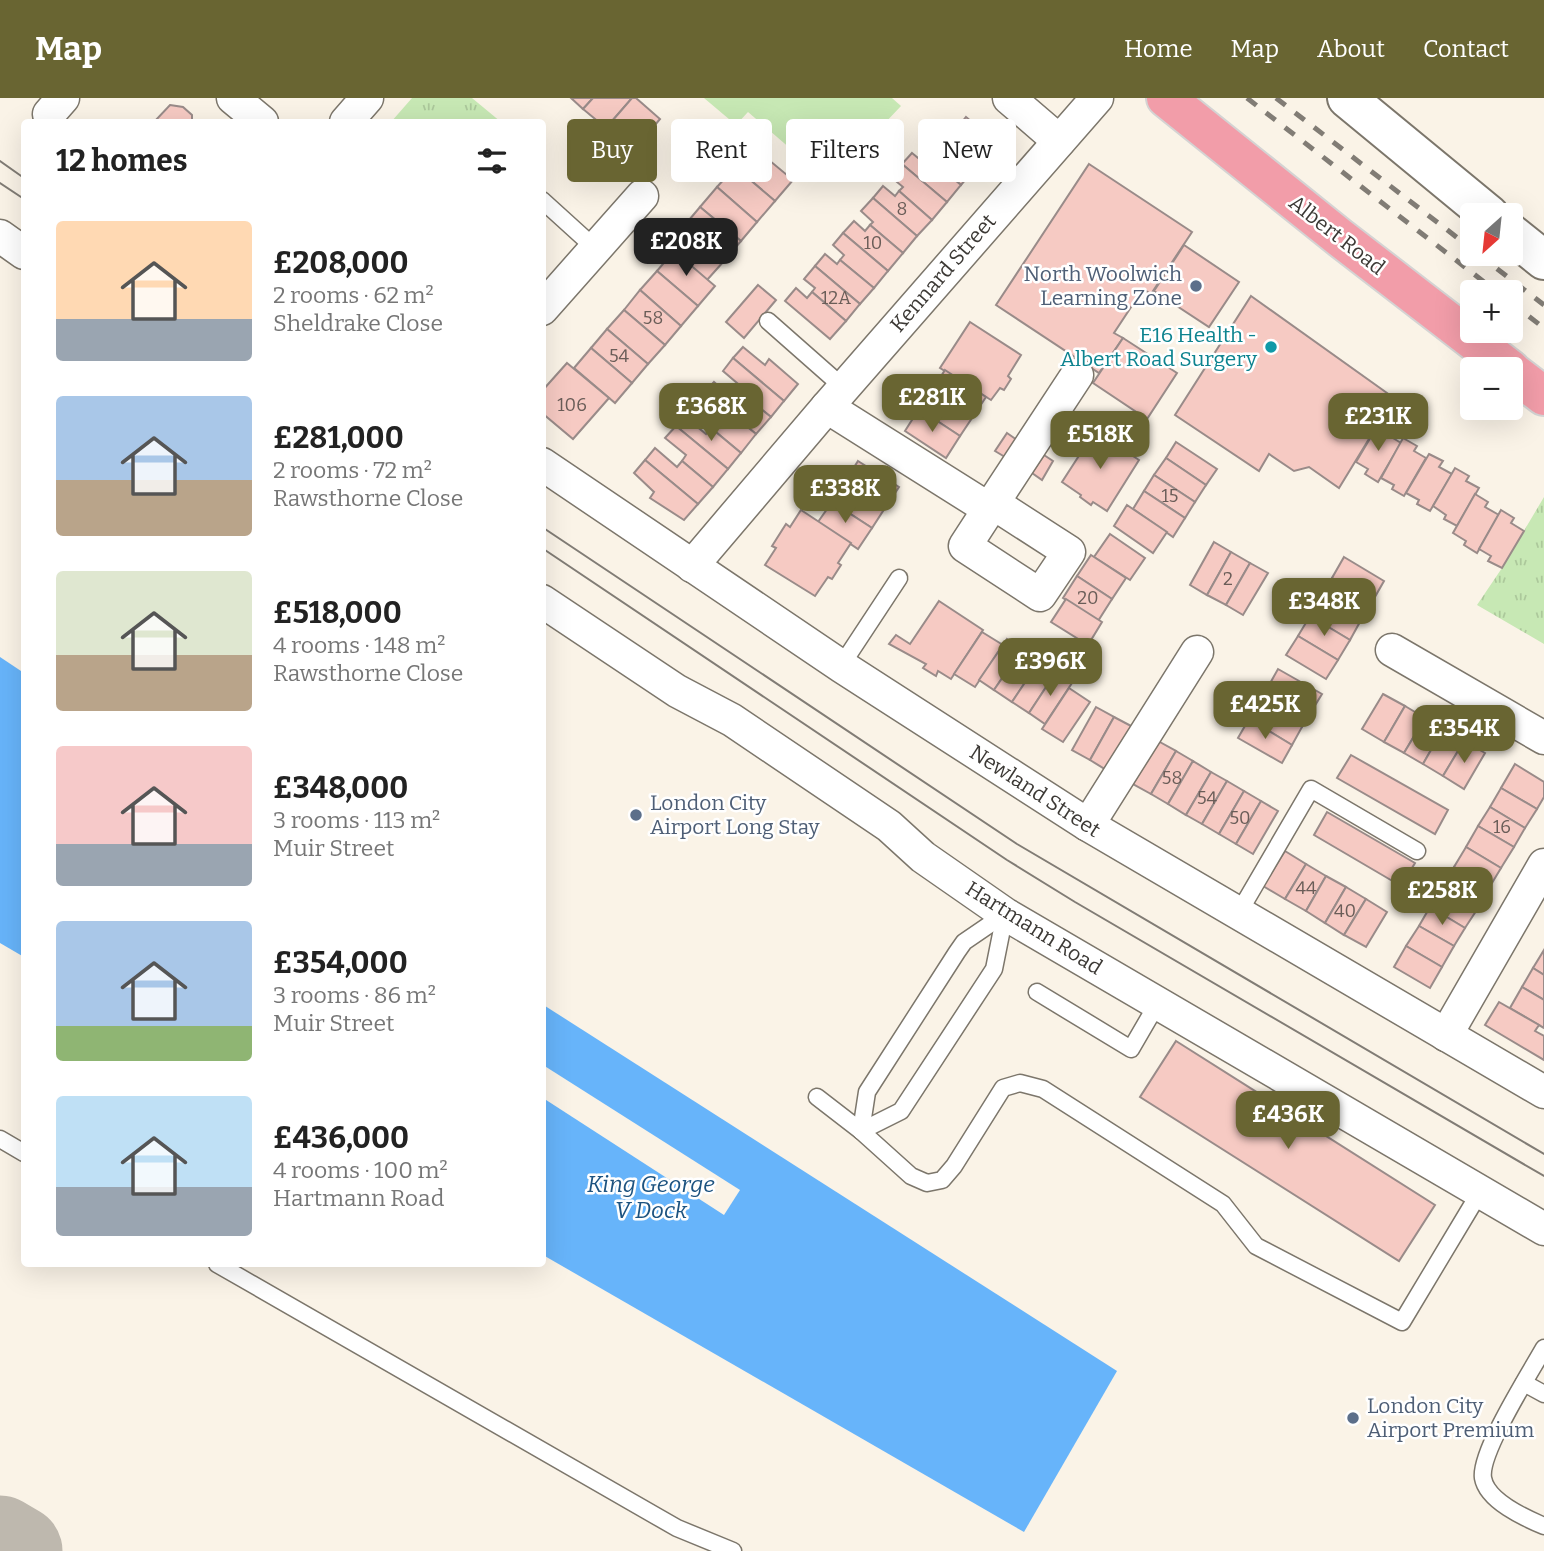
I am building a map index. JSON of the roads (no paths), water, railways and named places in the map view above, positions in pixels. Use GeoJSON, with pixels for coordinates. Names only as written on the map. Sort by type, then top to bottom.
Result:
{"type":"FeatureCollection","features":[{"type":"Feature","properties":{"kind":"main road","name":"Albert Road"},"geometry":{"type":"LineString","coordinates":[[1166,98],[1494,357]]}},
{"type":"Feature","properties":{"kind":"main road","name":"Albert Road"},"geometry":{"type":"LineString","coordinates":[[1523,379],[1544,396]]}},
{"type":"Feature","properties":{"kind":"street"},"geometry":{"type":"LineString","coordinates":[[233,98],[258,119]]}},
{"type":"Feature","properties":{"kind":"street"},"geometry":{"type":"LineString","coordinates":[[349,119],[367,98]]}},
{"type":"Feature","properties":{"kind":"street"},"geometry":{"type":"LineString","coordinates":[[1009,98],[1059,141]]}},
{"type":"Feature","properties":{"kind":"street","name":"Kennard Street"},"geometry":{"type":"LineString","coordinates":[[692,566],[835,397],[1097,98]]}},
{"type":"Feature","properties":{"kind":"street"},"geometry":{"type":"LineString","coordinates":[[1347,98],[1474,203]]}},
{"type":"Feature","properties":{"kind":"street"},"geometry":{"type":"LineString","coordinates":[[546,305],[642,196]]}},
{"type":"Feature","properties":{"kind":"street"},"geometry":{"type":"LineString","coordinates":[[0,236],[21,251]]}},
{"type":"Feature","properties":{"kind":"street"},"geometry":{"type":"LineString","coordinates":[[1523,243],[1544,260]]}},
{"type":"Feature","properties":{"kind":"street"},"geometry":{"type":"LineString","coordinates":[[835,397],[991,506],[1077,375]]}},
{"type":"Feature","properties":{"kind":"street","name":"Newland Street"},"geometry":{"type":"LineString","coordinates":[[546,467],[841,666],[1088,825],[1544,1092]]}},
{"type":"Feature","properties":{"kind":"street","name":"Hartmann Road"},"geometry":{"type":"LineString","coordinates":[[546,604],[677,691],[732,720],[777,750],[889,826],[923,857],[1005,915],[1544,1229]]}},
{"type":"Feature","properties":{"kind":"street"},"geometry":{"type":"LineString","coordinates":[[1392,650],[1544,738]]}},
{"type":"Feature","properties":{"kind":"street"},"geometry":{"type":"LineString","coordinates":[[1088,825],[1198,652]]}},
{"type":"Feature","properties":{"kind":"street"},"geometry":{"type":"LineString","coordinates":[[1446,1035],[1544,865]]}},
{"type":"Feature","properties":{"kind":"lane"},"geometry":{"type":"LineString","coordinates":[[546,204],[596,249]]}},
{"type":"Feature","properties":{"kind":"lane"},"geometry":{"type":"LineString","coordinates":[[768,321],[835,397]]}},
{"type":"Feature","properties":{"kind":"lane"},"geometry":{"type":"LineString","coordinates":[[841,666],[899,578]]}},
{"type":"Feature","properties":{"kind":"lane"},"geometry":{"type":"LineString","coordinates":[[1238,914],[1311,789],[1417,851]]}},
{"type":"Feature","properties":{"kind":"lane"},"geometry":{"type":"LineString","coordinates":[[860,1131],[901,1111],[994,969],[1005,915]]}},
{"type":"Feature","properties":{"kind":"lane"},"geometry":{"type":"LineString","coordinates":[[860,1131],[867,1092],[957,952],[964,942],[1005,915]]}},
{"type":"Feature","properties":{"kind":"lane"},"geometry":{"type":"LineString","coordinates":[[1037,992],[1131,1049],[1160,1003]]}},
{"type":"Feature","properties":{"kind":"lane"},"geometry":{"type":"LineString","coordinates":[[817,1097],[911,1176],[927,1183],[943,1180],[954,1167],[1003,1088],[1020,1083],[1042,1089],[1223,1204],[1256,1246],[1402,1322],[1480,1192]]}},
{"type":"Feature","properties":{"kind":"lane"},"geometry":{"type":"LineString","coordinates":[[0,1139],[21,1151]]}},
{"type":"Feature","properties":{"kind":"lane"},"geometry":{"type":"LineString","coordinates":[[222,1267],[677,1528],[733,1551]]}},
{"type":"Feature","properties":{"kind":"lane"},"geometry":{"type":"LineString","coordinates":[[1544,1348],[1490,1445],[1483,1463],[1483,1479],[1489,1492],[1516,1514],[1544,1526]]}},
{"type":"Feature","properties":{"kind":"lane"},"geometry":{"type":"LineString","coordinates":[[1524,1383],[1544,1394]]}},
{"type":"Feature","properties":{"kind":"water"},"geometry":{"type":"Polygon","coordinates":[[[0,657],[21,671],[21,955],[0,943],[0,657]]]}},
{"type":"Feature","properties":{"kind":"water","name":"King George V Dock"},"geometry":{"type":"Polygon","coordinates":[[[546,1007],[1117,1371],[1024,1532],[546,1257],[546,1007]]]}},
{"type":"Feature","properties":{"kind":"tram line"},"geometry":{"type":"LineString","coordinates":[[0,161],[21,176]]}},
{"type":"Feature","properties":{"kind":"tram line"},"geometry":{"type":"LineString","coordinates":[[0,183],[21,197]]}},
{"type":"Feature","properties":{"kind":"tram line"},"geometry":{"type":"LineString","coordinates":[[546,530],[1017,844],[1544,1154]]}},
{"type":"Feature","properties":{"kind":"tram line"},"geometry":{"type":"LineString","coordinates":[[546,551],[1007,860],[1544,1176]]}},
{"type":"Feature","properties":{"kind":"railway"},"geometry":{"type":"LineString","coordinates":[[1247,98],[1482,280]]}},
{"type":"Feature","properties":{"kind":"railway"},"geometry":{"type":"LineString","coordinates":[[1276,98],[1460,240]]}},
{"type":"Feature","properties":{"kind":"railway"},"geometry":{"type":"LineString","coordinates":[[1494,266],[1544,305]]}},
{"type":"Feature","properties":{"kind":"railway"},"geometry":{"type":"LineString","coordinates":[[1523,312],[1544,328]]}},
{"type":"Feature","properties":{"kind":"place","name":"North Woolwich Learning Zone"},"geometry":{"type":"Point","coordinates":[1196,286]}},
{"type":"Feature","properties":{"kind":"place","name":"E16 Health - Albert Road Surgery"},"geometry":{"type":"Point","coordinates":[1271,347]}},
{"type":"Feature","properties":{"kind":"place","name":"London City Airport Long Stay"},"geometry":{"type":"Point","coordinates":[636,815]}},
{"type":"Feature","properties":{"kind":"place","name":"London City Airport Premium"},"geometry":{"type":"Point","coordinates":[1353,1418]}}]}
